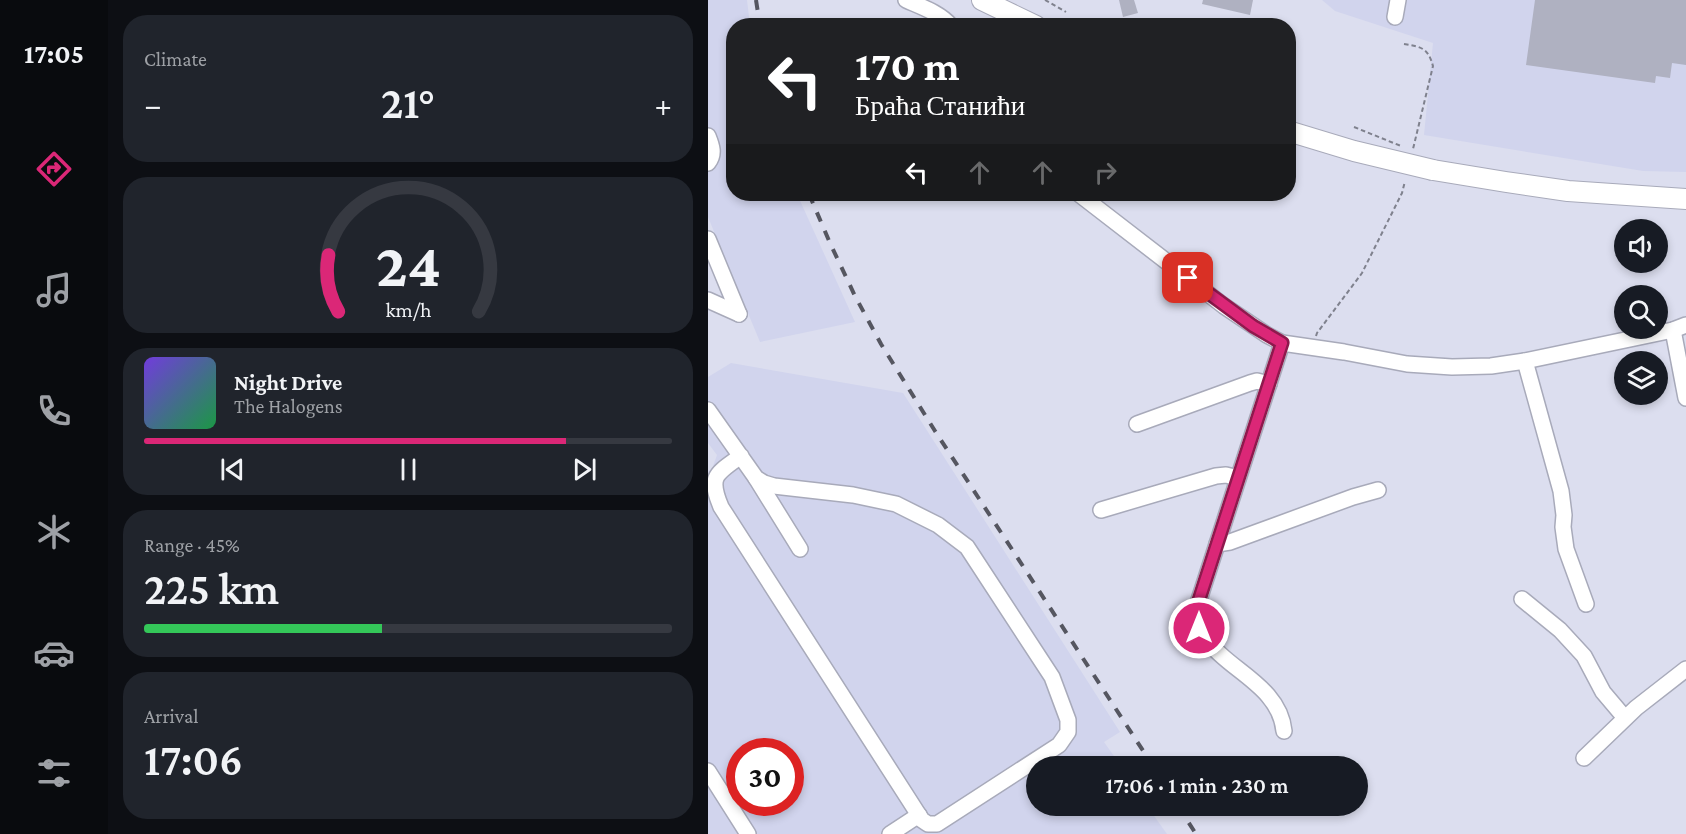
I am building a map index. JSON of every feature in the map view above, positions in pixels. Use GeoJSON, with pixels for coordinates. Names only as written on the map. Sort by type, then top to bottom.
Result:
{"type":"FeatureCollection","features":[{"type":"Feature","properties":{"kind":"main road"},"geometry":{"type":"LineString","coordinates":[[982,0],[1019,18]]}},
{"type":"Feature","properties":{"kind":"main road"},"geometry":{"type":"LineString","coordinates":[[1296,134],[1354,152],[1433,170],[1568,191],[1686,199]]}},
{"type":"Feature","properties":{"kind":"street"},"geometry":{"type":"LineString","coordinates":[[906,0],[931,10],[943,18]]}},
{"type":"Feature","properties":{"kind":"street"},"geometry":{"type":"LineString","coordinates":[[1395,17],[1398,0]]}},
{"type":"Feature","properties":{"kind":"street"},"geometry":{"type":"LineString","coordinates":[[708,136],[713,154],[708,163]]}},
{"type":"Feature","properties":{"kind":"street"},"geometry":{"type":"LineString","coordinates":[[1088,201],[1224,306],[1282,343],[1407,364],[1452,367],[1491,366],[1525,361],[1679,328],[1686,398]]}},
{"type":"Feature","properties":{"kind":"street"},"geometry":{"type":"LineString","coordinates":[[708,239],[739,314],[708,300]]}},
{"type":"Feature","properties":{"kind":"street"},"geometry":{"type":"LineString","coordinates":[[708,281],[725,282]]}},
{"type":"Feature","properties":{"kind":"street"},"geometry":{"type":"LineString","coordinates":[[1282,343],[1196,612],[1203,636],[1220,654],[1268,695],[1281,715],[1284,731]]}},
{"type":"Feature","properties":{"kind":"street"},"geometry":{"type":"LineString","coordinates":[[1525,361],[1562,491],[1566,549],[1586,604]]}},
{"type":"Feature","properties":{"kind":"street"},"geometry":{"type":"LineString","coordinates":[[1137,424],[1250,383],[1257,381],[1269,384]]}},
{"type":"Feature","properties":{"kind":"street"},"geometry":{"type":"LineString","coordinates":[[708,410],[756,478],[800,549]]}},
{"type":"Feature","properties":{"kind":"street"},"geometry":{"type":"LineString","coordinates":[[741,456],[719,472],[711,483],[714,493],[922,820],[928,824],[937,824],[1059,745],[1068,732],[1068,720],[1052,677],[967,548],[938,525],[896,504],[853,495],[774,486],[756,478]]}},
{"type":"Feature","properties":{"kind":"street"},"geometry":{"type":"LineString","coordinates":[[1101,510],[1216,476],[1226,475],[1238,478]]}},
{"type":"Feature","properties":{"kind":"street"},"geometry":{"type":"LineString","coordinates":[[1217,544],[1230,542],[1378,490]]}},
{"type":"Feature","properties":{"kind":"street"},"geometry":{"type":"LineString","coordinates":[[1522,599],[1560,630],[1584,656],[1603,692],[1625,718]]}},
{"type":"Feature","properties":{"kind":"street"},"geometry":{"type":"LineString","coordinates":[[1584,758],[1625,718],[1686,669]]}},
{"type":"Feature","properties":{"kind":"street"},"geometry":{"type":"LineString","coordinates":[[708,771],[748,834]]}},
{"type":"Feature","properties":{"kind":"street"},"geometry":{"type":"LineString","coordinates":[[890,834],[919,815]]}},
{"type":"Feature","properties":{"kind":"path"},"geometry":{"type":"LineString","coordinates":[[1045,0],[1066,12]]}},
{"type":"Feature","properties":{"kind":"path"},"geometry":{"type":"LineString","coordinates":[[1404,44],[1418,46],[1425,50],[1432,66],[1412,155]]}},
{"type":"Feature","properties":{"kind":"path"},"geometry":{"type":"LineString","coordinates":[[1354,127],[1401,145],[1407,150]]}},
{"type":"Feature","properties":{"kind":"path"},"geometry":{"type":"LineString","coordinates":[[1315,348],[1317,333],[1362,273],[1402,194],[1407,174]]}},
{"type":"Feature","properties":{"kind":"shaded area"},"geometry":{"type":"Polygon","coordinates":[[[708,0],[747,0],[749,18],[726,18],[726,201],[800,201],[855,322],[760,342],[708,217],[708,0]]]}},
{"type":"Feature","properties":{"kind":"shaded area"},"geometry":{"type":"Polygon","coordinates":[[[1322,0],[1686,0],[1686,172],[1643,171],[1424,135],[1433,43],[1335,11],[1322,0]]]}},
{"type":"Feature","properties":{"kind":"shaded area"},"geometry":{"type":"Polygon","coordinates":[[[731,363],[903,393],[1120,732],[1104,742],[1114,756],[1026,756],[1026,816],[1154,816],[1167,834],[708,834],[708,472],[712,469],[717,455],[708,443],[708,377],[731,363]]]}},
{"type":"Feature","properties":{"kind":"building"},"geometry":{"type":"Polygon","coordinates":[[[1119,0],[1134,0],[1138,13],[1123,17],[1119,0]]]}},
{"type":"Feature","properties":{"kind":"building"},"geometry":{"type":"Polygon","coordinates":[[[1203,0],[1253,0],[1250,15],[1202,4],[1203,0]]]}},
{"type":"Feature","properties":{"kind":"building"},"geometry":{"type":"Polygon","coordinates":[[[1535,0],[1686,0],[1686,65],[1672,63],[1670,78],[1656,76],[1655,83],[1526,65],[1535,0]]]}},
{"type":"Feature","properties":{"kind":"railway"},"geometry":{"type":"LineString","coordinates":[[756,0],[759,18]]}},
{"type":"Feature","properties":{"kind":"railway"},"geometry":{"type":"LineString","coordinates":[[812,201],[855,296],[881,344],[1146,756]]}},
{"type":"Feature","properties":{"kind":"railway"},"geometry":{"type":"LineString","coordinates":[[1184,816],[1196,834]]}},
{"type":"Feature","properties":{"kind":"route"},"geometry":{"type":"LineString","coordinates":[[1188,278],[1224,306],[1282,343],[1198,603],[1196,612],[1199,628]]}}]}
